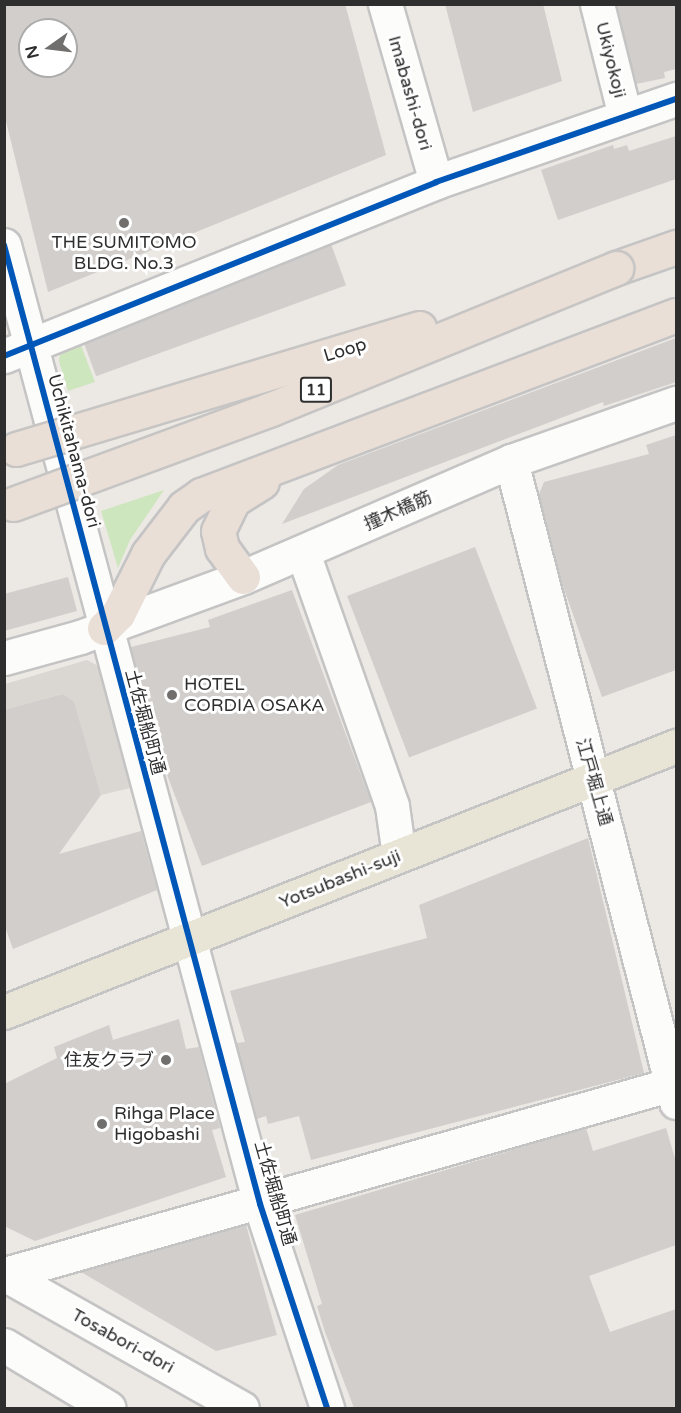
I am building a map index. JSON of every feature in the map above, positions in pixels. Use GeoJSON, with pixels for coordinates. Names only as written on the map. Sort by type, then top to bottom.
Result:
{"type":"FeatureCollection","features":[{"type":"Feature","properties":{"kind":"highway"},"geometry":{"type":"LineString","coordinates":[[616,268],[676,247]]}},
{"type":"Feature","properties":{"kind":"highway","name":"Loop"},"geometry":{"type":"LineString","coordinates":[[4,452],[616,268]]}},
{"type":"Feature","properties":{"kind":"highway","name":"11"},"geometry":{"type":"LineString","coordinates":[[4,507],[250,417],[616,268]]}},
{"type":"Feature","properties":{"kind":"highway"},"geometry":{"type":"LineString","coordinates":[[101,629],[184,507],[215,487],[308,456],[676,315]]}},
{"type":"Feature","properties":{"kind":"highway"},"geometry":{"type":"LineString","coordinates":[[243,577],[222,548],[221,514],[233,500],[308,456]]}},
{"type":"Feature","properties":{"kind":"main road","name":"Yotsubashi-suji"},"geometry":{"type":"LineString","coordinates":[[4,1012],[592,776],[676,746]]}},
{"type":"Feature","properties":{"kind":"street","name":"Imabashi-dori"},"geometry":{"type":"LineString","coordinates":[[385,4],[436,182]]}},
{"type":"Feature","properties":{"kind":"street","name":"Ukiyokoji"},"geometry":{"type":"LineString","coordinates":[[597,4],[625,116]]}},
{"type":"Feature","properties":{"kind":"street"},"geometry":{"type":"LineString","coordinates":[[18,352],[436,182],[676,99]]}},
{"type":"Feature","properties":{"kind":"street","name":"Uchikitahama-dori"},"geometry":{"type":"LineString","coordinates":[[4,245],[18,352],[101,629],[114,665]]}},
{"type":"Feature","properties":{"kind":"street","name":"撞木橋筋"},"geometry":{"type":"LineString","coordinates":[[4,658],[101,629],[243,577],[511,461],[676,403]]}},
{"type":"Feature","properties":{"kind":"street","name":"江戸堀上通"},"geometry":{"type":"LineString","coordinates":[[511,461],[675,1090]]}},
{"type":"Feature","properties":{"kind":"street"},"geometry":{"type":"LineString","coordinates":[[303,552],[392,806],[399,855]]}},
{"type":"Feature","properties":{"kind":"street","name":"土佐堀船町通"},"geometry":{"type":"LineString","coordinates":[[114,665],[191,938],[260,1204],[327,1408]]}},
{"type":"Feature","properties":{"kind":"street"},"geometry":{"type":"LineString","coordinates":[[5,1274],[675,1090]]}},
{"type":"Feature","properties":{"kind":"street","name":"Tosabori-dori"},"geometry":{"type":"LineString","coordinates":[[5,1274],[242,1408]]}},
{"type":"Feature","properties":{"kind":"street"},"geometry":{"type":"LineString","coordinates":[[4,1345],[109,1408]]}},
{"type":"Feature","properties":{"kind":"green space"},"geometry":{"type":"Polygon","coordinates":[[[79,340],[95,382],[68,391],[59,361],[61,346],[79,340]]]}},
{"type":"Feature","properties":{"kind":"green space"},"geometry":{"type":"Polygon","coordinates":[[[164,490],[130,540],[118,568],[101,511],[164,490]]]}},
{"type":"Feature","properties":{"kind":"shaded area"},"geometry":{"type":"Polygon","coordinates":[[[87,660],[102,668],[134,787],[101,795],[74,701],[61,694],[5,710],[5,684],[87,660]]]}},
{"type":"Feature","properties":{"kind":"building","name":"THE SUMITOMO BLDG. No.3"},"geometry":{"type":"Polygon","coordinates":[[[4,4],[345,4],[386,155],[48,292],[4,113],[4,4]]]}},
{"type":"Feature","properties":{"kind":"building"},"geometry":{"type":"Polygon","coordinates":[[[445,4],[543,4],[562,81],[473,112],[445,4]]]}},
{"type":"Feature","properties":{"kind":"building"},"geometry":{"type":"Polygon","coordinates":[[[616,4],[676,4],[676,69],[664,72],[665,78],[636,84],[616,4]]]}},
{"type":"Feature","properties":{"kind":"building"},"geometry":{"type":"Polygon","coordinates":[[[676,136],[676,179],[558,220],[541,170],[613,145],[614,149],[627,145],[629,151],[676,136]]]}},
{"type":"Feature","properties":{"kind":"building"},"geometry":{"type":"Polygon","coordinates":[[[331,244],[346,285],[96,376],[81,335],[331,244]]]}},
{"type":"Feature","properties":{"kind":"building"},"geometry":{"type":"Polygon","coordinates":[[[676,338],[676,382],[604,406],[603,402],[282,524],[304,489],[338,465],[676,338]]]}},
{"type":"Feature","properties":{"kind":"building"},"geometry":{"type":"Polygon","coordinates":[[[676,435],[676,670],[602,697],[562,583],[539,494],[544,482],[649,454],[646,445],[676,435]]]}},
{"type":"Feature","properties":{"kind":"building"},"geometry":{"type":"Polygon","coordinates":[[[475,547],[537,709],[409,758],[347,596],[475,547]]]}},
{"type":"Feature","properties":{"kind":"building"},"geometry":{"type":"Polygon","coordinates":[[[68,577],[77,611],[4,631],[4,594],[68,577]]]}},
{"type":"Feature","properties":{"kind":"building"},"geometry":{"type":"Polygon","coordinates":[[[292,590],[371,802],[202,866],[159,754],[131,647],[210,627],[208,620],[292,590]]]}},
{"type":"Feature","properties":{"kind":"building"},"geometry":{"type":"Polygon","coordinates":[[[62,694],[74,701],[101,795],[59,854],[141,831],[157,890],[13,949],[4,924],[4,710],[62,694]]]}},
{"type":"Feature","properties":{"kind":"building"},"geometry":{"type":"Polygon","coordinates":[[[588,838],[644,1073],[311,1160],[299,1116],[268,1124],[266,1116],[257,1119],[236,1043],[245,1042],[230,991],[427,938],[419,905],[588,838]]]}},
{"type":"Feature","properties":{"kind":"building"},"geometry":{"type":"Polygon","coordinates":[[[179,1019],[186,1049],[199,1047],[220,1128],[212,1130],[226,1177],[35,1241],[4,1226],[4,1084],[57,1058],[54,1047],[109,1025],[113,1040],[179,1019]]]}},
{"type":"Feature","properties":{"kind":"building"},"geometry":{"type":"Polygon","coordinates":[[[586,1128],[593,1151],[666,1128],[676,1162],[676,1245],[589,1276],[610,1332],[676,1309],[676,1408],[354,1408],[317,1306],[322,1304],[295,1215],[586,1128]]]}},
{"type":"Feature","properties":{"kind":"building"},"geometry":{"type":"Polygon","coordinates":[[[246,1225],[277,1335],[216,1351],[81,1272],[246,1225]]]}},
{"type":"Feature","properties":{"kind":"cycle path"},"geometry":{"type":"LineString","coordinates":[[4,356],[436,182],[676,99]]}},
{"type":"Feature","properties":{"kind":"cycle path"},"geometry":{"type":"LineString","coordinates":[[4,245],[260,1204],[327,1408]]}},
{"type":"Feature","properties":{"kind":"place","name":"THE SUMITOMO BLDG. No.3"},"geometry":{"type":"Point","coordinates":[124,223]}},
{"type":"Feature","properties":{"kind":"place","name":"HOTEL CORDIA OSAKA"},"geometry":{"type":"Point","coordinates":[172,695]}},
{"type":"Feature","properties":{"kind":"place","name":"住友クラブ"},"geometry":{"type":"Point","coordinates":[166,1060]}},
{"type":"Feature","properties":{"kind":"place","name":"Rihga Place Higobashi"},"geometry":{"type":"Point","coordinates":[102,1124]}}]}
